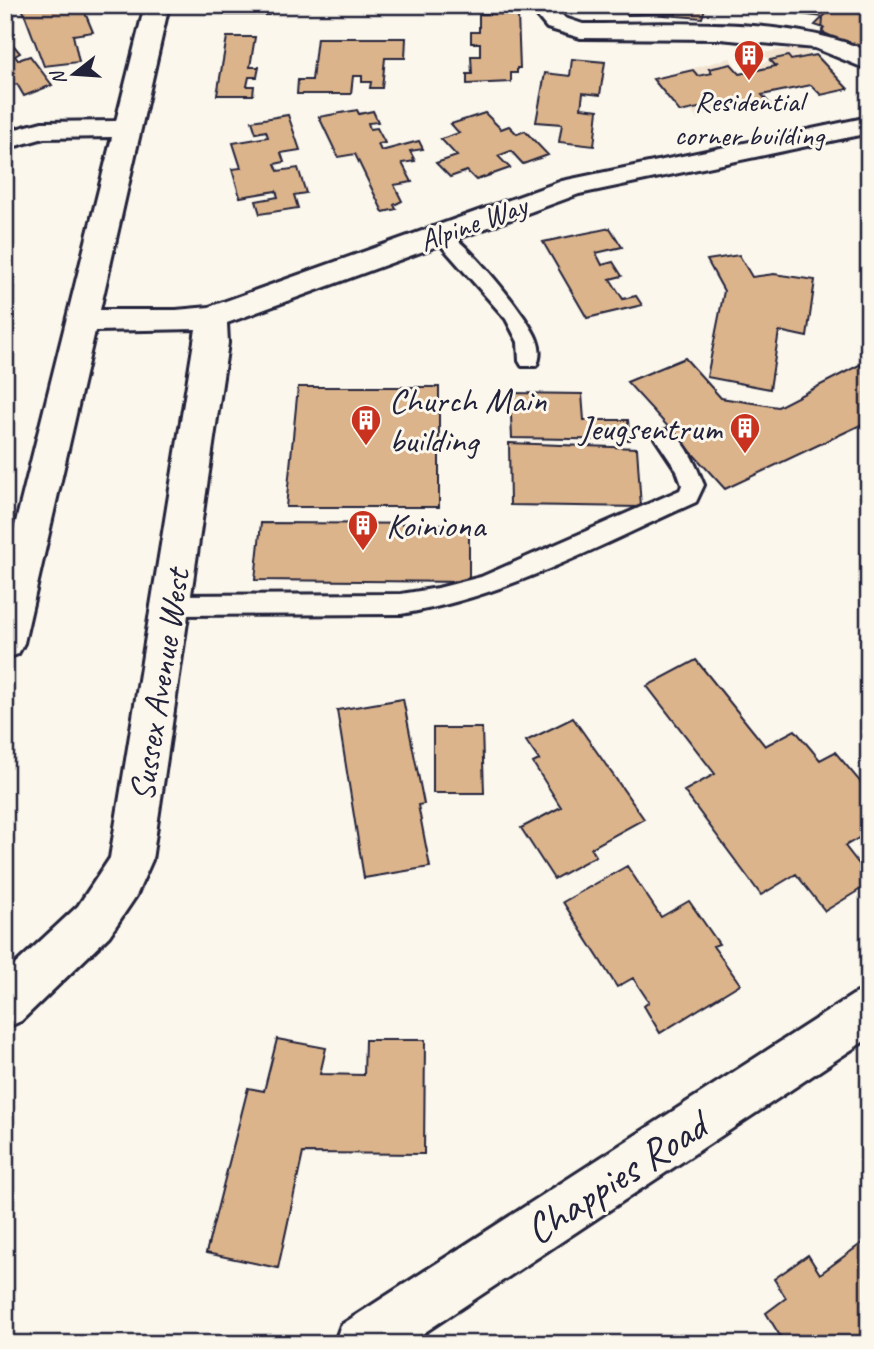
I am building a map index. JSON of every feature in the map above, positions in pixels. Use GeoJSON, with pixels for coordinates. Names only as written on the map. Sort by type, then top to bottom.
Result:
{"type":"FeatureCollection","features":[{"type":"Feature","properties":{"kind":"street"},"geometry":{"type":"LineString","coordinates":[[5,643],[157,5]]}},
{"type":"Feature","properties":{"kind":"street"},"geometry":{"type":"LineString","coordinates":[[540,5],[555,23],[581,31],[720,32],[774,37],[828,43],[869,62]]}},
{"type":"Feature","properties":{"kind":"street","name":"Alpine Way"},"geometry":{"type":"LineString","coordinates":[[82,320],[176,321],[212,317],[589,183],[869,125]]}},
{"type":"Feature","properties":{"kind":"street"},"geometry":{"type":"LineString","coordinates":[[5,141],[42,130],[127,129]]}},
{"type":"Feature","properties":{"kind":"street","name":"Sussex Avenue West"},"geometry":{"type":"LineString","coordinates":[[5,1005],[93,921],[113,898],[125,875],[135,838],[172,605],[212,343],[212,317]]}},
{"type":"Feature","properties":{"kind":"street","name":"Chappies Road"},"geometry":{"type":"LineString","coordinates":[[360,1344],[869,1011]]}},
{"type":"Feature","properties":{"kind":"lane"},"geometry":{"type":"LineString","coordinates":[[441,235],[522,328],[529,342],[529,361]]}},
{"type":"Feature","properties":{"kind":"lane"},"geometry":{"type":"LineString","coordinates":[[172,605],[401,604],[486,585],[688,496],[693,485],[687,469],[666,438]]}},
{"type":"Feature","properties":{"kind":"shaded area","name":"Residential corner building"},"geometry":{"type":"Polygon","coordinates":[[[802,47],[848,89],[821,95],[811,85],[763,95],[770,104],[744,110],[735,100],[697,119],[666,76],[730,58],[740,74],[770,60],[761,53],[802,47]]]}},
{"type":"Feature","properties":{"kind":"building"},"geometry":{"type":"Polygon","coordinates":[[[21,5],[99,5],[83,8],[93,32],[73,35],[79,62],[44,66],[21,5]]]}},
{"type":"Feature","properties":{"kind":"building"},"geometry":{"type":"Polygon","coordinates":[[[228,5],[270,5],[269,15],[226,15],[228,5]]]}},
{"type":"Feature","properties":{"kind":"building"},"geometry":{"type":"Polygon","coordinates":[[[611,5],[673,5],[676,14],[627,15],[625,10],[612,11],[611,5]]]}},
{"type":"Feature","properties":{"kind":"building"},"geometry":{"type":"Polygon","coordinates":[[[611,5],[706,5],[702,18],[612,11],[611,5]]]}},
{"type":"Feature","properties":{"kind":"building"},"geometry":{"type":"Polygon","coordinates":[[[733,5],[869,5],[869,54],[822,32],[823,17],[733,5]]]}},
{"type":"Feature","properties":{"kind":"building"},"geometry":{"type":"Polygon","coordinates":[[[778,5],[869,5],[869,57],[822,32],[824,28],[815,25],[829,11],[778,5]]]}},
{"type":"Feature","properties":{"kind":"building"},"geometry":{"type":"Polygon","coordinates":[[[479,14],[518,14],[520,68],[517,68],[517,73],[511,73],[511,82],[467,84],[467,74],[472,74],[471,56],[480,56],[480,43],[471,43],[471,32],[479,32],[479,14]]]}},
{"type":"Feature","properties":{"kind":"building"},"geometry":{"type":"Polygon","coordinates":[[[5,35],[20,53],[15,56],[18,60],[30,56],[52,85],[24,96],[17,84],[5,88],[5,35]]]}},
{"type":"Feature","properties":{"kind":"building"},"geometry":{"type":"Polygon","coordinates":[[[227,37],[255,37],[250,67],[259,67],[257,77],[249,77],[247,86],[254,86],[253,95],[217,95],[227,37]]]}},
{"type":"Feature","properties":{"kind":"building"},"geometry":{"type":"Polygon","coordinates":[[[317,38],[406,38],[405,58],[385,58],[382,88],[370,88],[371,82],[362,82],[362,76],[353,76],[351,94],[297,94],[298,80],[312,80],[317,38]]]}},
{"type":"Feature","properties":{"kind":"building","name":"Residential corner building"},"geometry":{"type":"Polygon","coordinates":[[[816,55],[848,89],[821,95],[811,85],[762,95],[770,104],[744,110],[736,100],[680,112],[653,79],[693,70],[698,76],[712,73],[709,69],[731,64],[740,74],[776,66],[770,60],[788,56],[791,60],[816,55]]]}},
{"type":"Feature","properties":{"kind":"building"},"geometry":{"type":"Polygon","coordinates":[[[572,59],[605,62],[600,95],[583,93],[581,108],[598,110],[594,146],[559,142],[562,124],[536,122],[545,73],[570,76],[572,59]]]}},
{"type":"Feature","properties":{"kind":"building"},"geometry":{"type":"Polygon","coordinates":[[[357,110],[359,114],[373,111],[378,122],[368,123],[370,129],[377,128],[385,143],[378,144],[381,151],[419,141],[423,149],[410,151],[415,161],[402,163],[412,182],[394,185],[402,201],[394,205],[396,209],[383,212],[355,154],[338,157],[319,117],[357,110]]]}},
{"type":"Feature","properties":{"kind":"building"},"geometry":{"type":"Polygon","coordinates":[[[485,113],[501,129],[509,126],[517,134],[525,131],[548,155],[523,164],[511,151],[498,156],[510,168],[476,180],[467,171],[450,177],[436,163],[457,156],[441,139],[459,133],[451,124],[485,113]]]}},
{"type":"Feature","properties":{"kind":"building"},"geometry":{"type":"Polygon","coordinates":[[[288,115],[300,150],[281,153],[284,162],[275,164],[278,171],[298,168],[306,193],[294,195],[298,208],[260,214],[256,201],[278,197],[276,191],[240,197],[232,169],[241,168],[233,143],[268,137],[266,131],[256,133],[252,121],[288,115]]]}},
{"type":"Feature","properties":{"kind":"building"},"geometry":{"type":"Polygon","coordinates":[[[610,228],[622,247],[596,253],[602,265],[613,262],[622,276],[610,279],[623,299],[636,296],[642,305],[587,318],[543,242],[610,228]]]}},
{"type":"Feature","properties":{"kind":"building"},"geometry":{"type":"Polygon","coordinates":[[[739,255],[752,277],[774,274],[815,280],[807,337],[779,331],[770,389],[707,377],[724,291],[707,260],[739,255]]]}},
{"type":"Feature","properties":{"kind":"building","name":"Jeugsentrum"},"geometry":{"type":"Polygon","coordinates":[[[685,358],[721,398],[778,407],[869,360],[869,421],[725,489],[627,382],[685,358]]]}},
{"type":"Feature","properties":{"kind":"building","name":"Church Main building"},"geometry":{"type":"Polygon","coordinates":[[[298,387],[439,387],[439,507],[286,507],[298,387]]]}},
{"type":"Feature","properties":{"kind":"building"},"geometry":{"type":"Polygon","coordinates":[[[510,393],[582,394],[584,420],[628,420],[630,440],[512,438],[510,393]]]}},
{"type":"Feature","properties":{"kind":"building"},"geometry":{"type":"Polygon","coordinates":[[[509,443],[637,448],[641,507],[510,505],[509,443]]]}},
{"type":"Feature","properties":{"kind":"building","name":"Koiniona"},"geometry":{"type":"Polygon","coordinates":[[[261,523],[469,524],[469,582],[255,580],[261,523]]]}},
{"type":"Feature","properties":{"kind":"building"},"geometry":{"type":"Polygon","coordinates":[[[696,660],[765,746],[795,730],[820,760],[835,752],[869,792],[869,832],[845,846],[869,877],[869,884],[825,911],[796,874],[761,895],[684,791],[715,774],[647,686],[696,660]]]}},
{"type":"Feature","properties":{"kind":"building"},"geometry":{"type":"Polygon","coordinates":[[[403,699],[424,804],[418,805],[430,867],[364,878],[337,710],[403,699]]]}},
{"type":"Feature","properties":{"kind":"building"},"geometry":{"type":"Polygon","coordinates":[[[573,718],[644,819],[591,848],[596,856],[554,879],[521,828],[561,807],[533,763],[539,760],[526,741],[573,718]]]}},
{"type":"Feature","properties":{"kind":"building"},"geometry":{"type":"Polygon","coordinates":[[[433,728],[482,728],[484,793],[433,793],[433,728]]]}},
{"type":"Feature","properties":{"kind":"building"},"geometry":{"type":"Polygon","coordinates":[[[627,866],[661,917],[689,901],[719,944],[713,946],[740,984],[660,1033],[644,1006],[649,1002],[633,978],[617,987],[563,902],[627,866]]]}},
{"type":"Feature","properties":{"kind":"building"},"geometry":{"type":"Polygon","coordinates":[[[277,1039],[326,1048],[320,1074],[364,1075],[365,1040],[425,1040],[424,1154],[303,1153],[278,1268],[206,1253],[248,1088],[264,1091],[277,1039]]]}},
{"type":"Feature","properties":{"kind":"building"},"geometry":{"type":"Polygon","coordinates":[[[869,1238],[869,1329],[865,1332],[869,1344],[785,1344],[766,1313],[786,1298],[774,1279],[808,1255],[820,1274],[869,1238]]]}},
{"type":"Feature","properties":{"kind":"place","name":"Residential corner building"},"geometry":{"type":"Point","coordinates":[749,82]}},
{"type":"Feature","properties":{"kind":"place","name":"Church Main building"},"geometry":{"type":"Point","coordinates":[366,447]}},
{"type":"Feature","properties":{"kind":"place","name":"Jeugsentrum"},"geometry":{"type":"Point","coordinates":[745,455]}},
{"type":"Feature","properties":{"kind":"place","name":"Koiniona"},"geometry":{"type":"Point","coordinates":[363,552]}}]}
